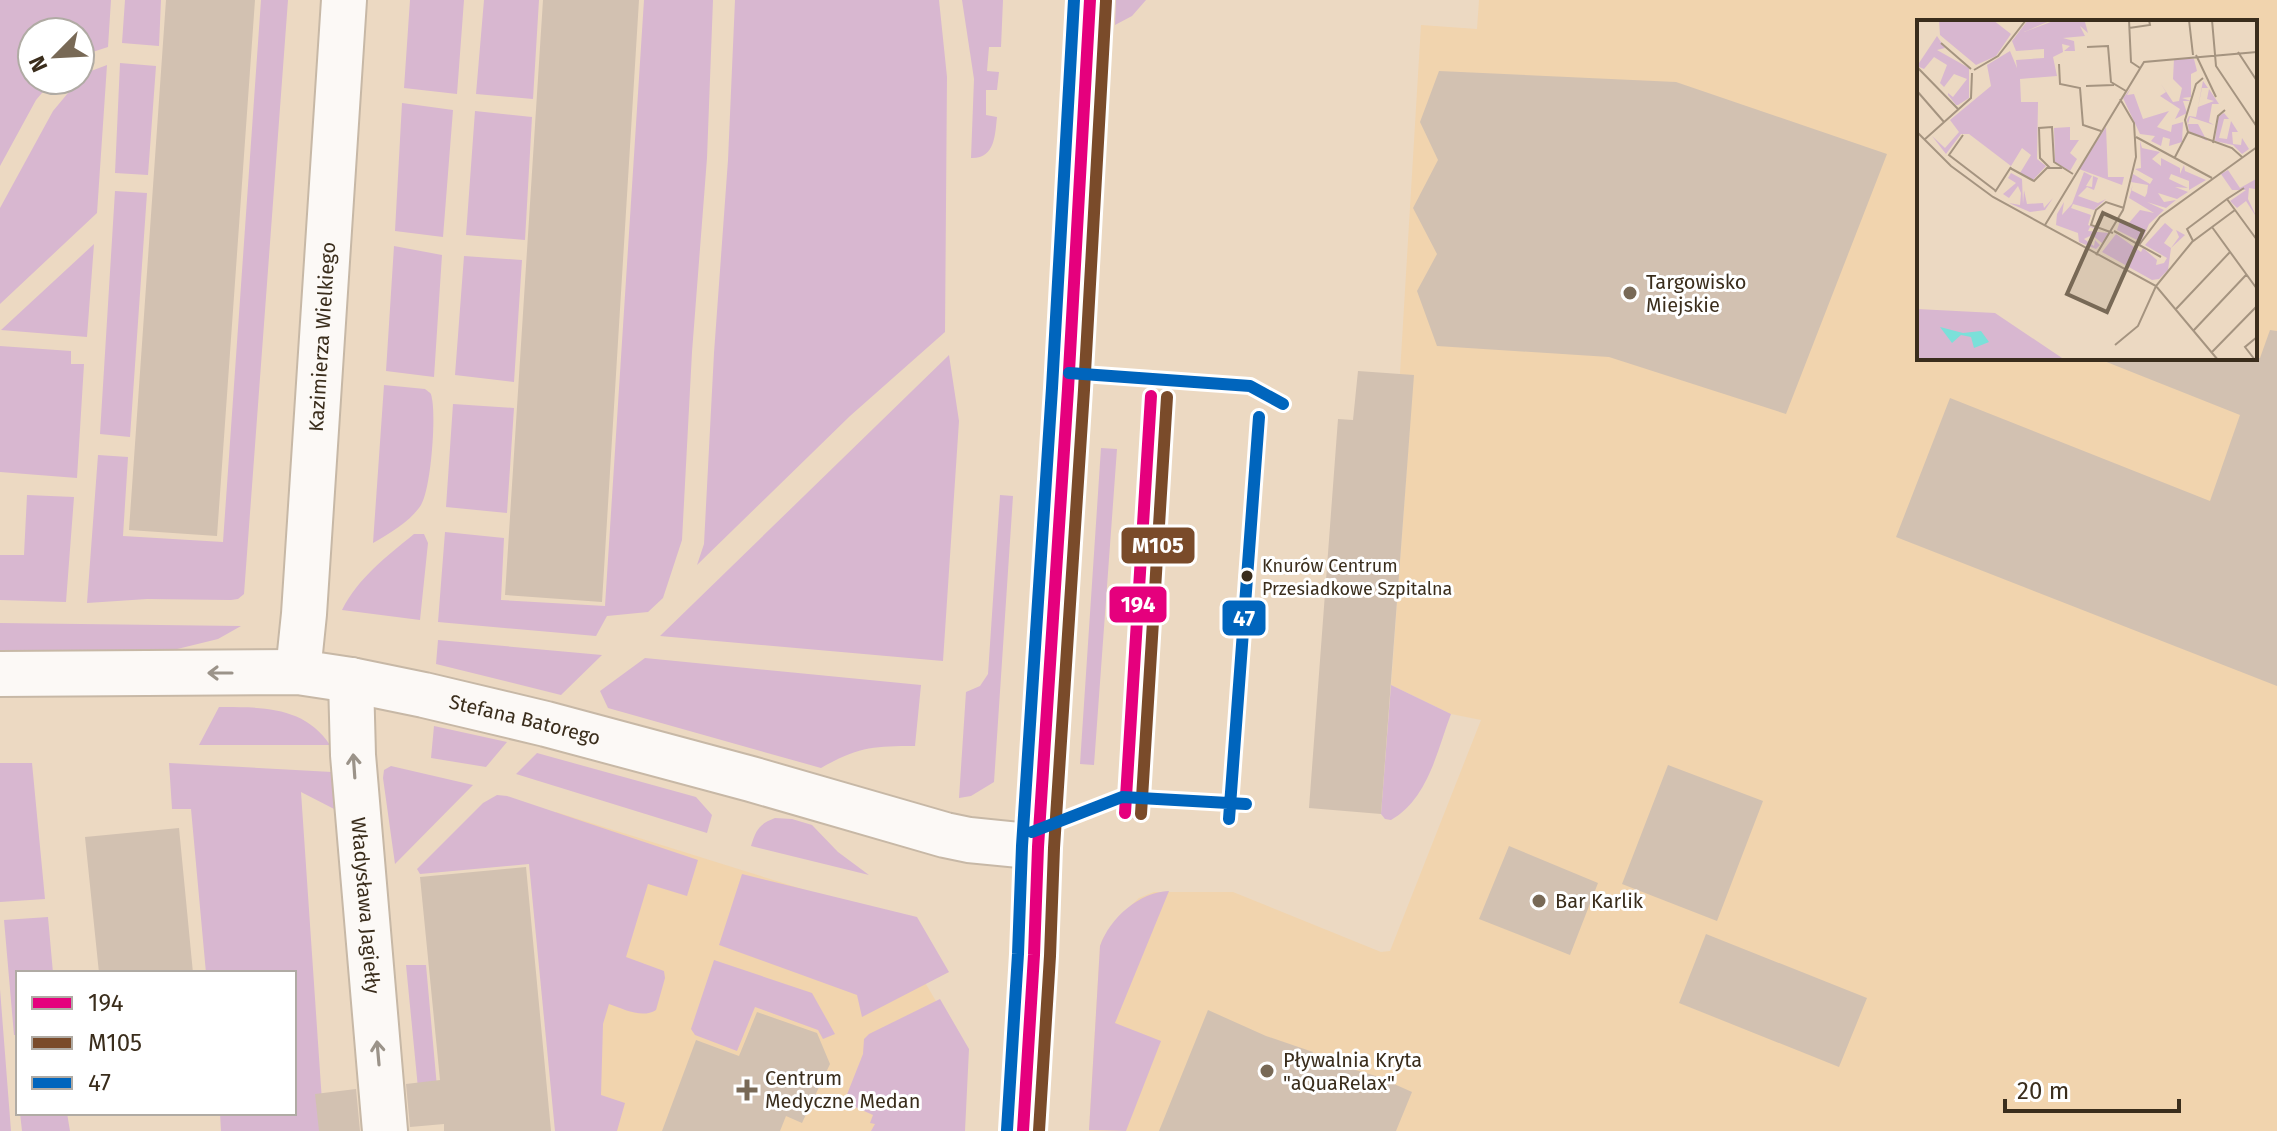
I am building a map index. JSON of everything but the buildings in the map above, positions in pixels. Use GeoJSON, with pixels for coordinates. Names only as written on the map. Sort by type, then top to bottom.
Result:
{"type":"FeatureCollection","features":[{"type":"Feature","properties":{"kind":"street","name":"Kazimierza Wielkiego"},"geometry":{"type":"LineString","coordinates":[[298,672],[344,0]]}},
{"type":"Feature","properties":{"kind":"street"},"geometry":{"type":"LineString","coordinates":[[1023,1131],[1090,0]]}},
{"type":"Feature","properties":{"kind":"street","name":"Stefana Batorego"},"geometry":{"type":"LineString","coordinates":[[0,674],[298,672],[351,680],[546,724],[969,840],[1038,847]]}},
{"type":"Feature","properties":{"kind":"street","name":"Władysława Jagiełły"},"geometry":{"type":"LineString","coordinates":[[351,680],[353,755],[385,1131]]}},
{"type":"Feature","properties":{"kind":"shaded area"},"geometry":{"type":"Polygon","coordinates":[[[0,0],[111,0],[108,47],[96,51],[96,16],[16,16],[16,96],[39,96],[0,166],[0,0]]]}},
{"type":"Feature","properties":{"kind":"shaded area"},"geometry":{"type":"Polygon","coordinates":[[[125,0],[161,0],[159,46],[122,43],[125,0]]]}},
{"type":"Feature","properties":{"kind":"shaded area"},"geometry":{"type":"Polygon","coordinates":[[[261,0],[288,0],[244,594],[231,600],[147,599],[87,603],[98,455],[128,457],[123,536],[223,542],[261,0]]]}},
{"type":"Feature","properties":{"kind":"shaded area"},"geometry":{"type":"Polygon","coordinates":[[[410,0],[464,0],[457,94],[404,88],[410,0]]]}},
{"type":"Feature","properties":{"kind":"shaded area"},"geometry":{"type":"Polygon","coordinates":[[[484,0],[539,0],[533,99],[476,94],[484,0]]]}},
{"type":"Feature","properties":{"kind":"shaded area"},"geometry":{"type":"Polygon","coordinates":[[[644,0],[713,0],[707,158],[682,540],[663,598],[648,612],[607,616],[596,636],[438,622],[445,532],[504,538],[501,600],[605,606],[644,0]]]}},
{"type":"Feature","properties":{"kind":"shaded area"},"geometry":{"type":"Polygon","coordinates":[[[735,0],[939,0],[947,77],[945,332],[850,416],[697,565],[704,544],[735,0]]]}},
{"type":"Feature","properties":{"kind":"shaded area"},"geometry":{"type":"Polygon","coordinates":[[[962,0],[1003,0],[1001,47],[989,47],[987,71],[999,72],[997,90],[986,90],[986,115],[997,117],[994,138],[985,155],[971,158],[974,79],[962,0]]]}},
{"type":"Feature","properties":{"kind":"shaded area"},"geometry":{"type":"Polygon","coordinates":[[[1116,0],[1146,0],[1132,16],[1115,25],[1116,0]]]}},
{"type":"Feature","properties":{"kind":"shaded area"},"geometry":{"type":"Polygon","coordinates":[[[1479,0],[2277,0],[2277,1131],[1089,1131],[1100,946],[1120,916],[1139,898],[1154,892],[1233,892],[1381,952],[1390,951],[1481,720],[1451,714],[1391,685],[1410,425],[1397,423],[1421,25],[1477,29],[1479,0]]]}},
{"type":"Feature","properties":{"kind":"shaded area"},"geometry":{"type":"Polygon","coordinates":[[[120,63],[156,66],[148,175],[115,173],[120,63]]]}},
{"type":"Feature","properties":{"kind":"shaded area"},"geometry":{"type":"Polygon","coordinates":[[[107,65],[97,213],[0,304],[0,208],[53,111],[66,96],[96,96],[96,69],[107,65]]]}},
{"type":"Feature","properties":{"kind":"shaded area"},"geometry":{"type":"Polygon","coordinates":[[[402,103],[453,110],[443,237],[395,231],[402,103]]]}},
{"type":"Feature","properties":{"kind":"shaded area"},"geometry":{"type":"Polygon","coordinates":[[[475,111],[532,117],[525,240],[466,235],[475,111]]]}},
{"type":"Feature","properties":{"kind":"shaded area"},"geometry":{"type":"Polygon","coordinates":[[[115,191],[147,193],[130,437],[100,434],[115,191]]]}},
{"type":"Feature","properties":{"kind":"shaded area"},"geometry":{"type":"Polygon","coordinates":[[[94,244],[87,337],[1,330],[94,244]]]}},
{"type":"Feature","properties":{"kind":"shaded area"},"geometry":{"type":"Polygon","coordinates":[[[394,246],[442,255],[434,377],[386,371],[394,246]]]}},
{"type":"Feature","properties":{"kind":"shaded area"},"geometry":{"type":"Polygon","coordinates":[[[464,256],[522,260],[514,382],[455,375],[464,256]]]}},
{"type":"Feature","properties":{"kind":"shaded area"},"geometry":{"type":"Polygon","coordinates":[[[0,346],[71,351],[71,364],[84,364],[77,478],[0,472],[0,346]]]}},
{"type":"Feature","properties":{"kind":"shaded area"},"geometry":{"type":"Polygon","coordinates":[[[949,355],[959,421],[943,661],[660,636],[949,355]]]}},
{"type":"Feature","properties":{"kind":"shaded area"},"geometry":{"type":"Polygon","coordinates":[[[384,385],[425,389],[430,393],[433,437],[428,484],[421,505],[406,522],[373,543],[384,385]]]}},
{"type":"Feature","properties":{"kind":"shaded area"},"geometry":{"type":"Polygon","coordinates":[[[453,404],[514,408],[507,513],[446,507],[453,404]]]}},
{"type":"Feature","properties":{"kind":"shaded area"},"geometry":{"type":"Polygon","coordinates":[[[1101,448],[1117,449],[1094,765],[1080,764],[1101,448]]]}},
{"type":"Feature","properties":{"kind":"shaded area"},"geometry":{"type":"Polygon","coordinates":[[[27,495],[74,497],[66,602],[0,600],[0,555],[24,555],[27,495]]]}},
{"type":"Feature","properties":{"kind":"shaded area"},"geometry":{"type":"Polygon","coordinates":[[[1000,495],[1013,496],[994,782],[971,796],[959,798],[966,692],[980,686],[988,674],[1000,495]]]}},
{"type":"Feature","properties":{"kind":"shaded area"},"geometry":{"type":"Polygon","coordinates":[[[414,534],[424,534],[428,543],[420,620],[342,610],[365,578],[414,534]]]}},
{"type":"Feature","properties":{"kind":"shaded area"},"geometry":{"type":"Polygon","coordinates":[[[0,623],[241,626],[218,639],[161,653],[12,653],[0,650],[0,623]]]}},
{"type":"Feature","properties":{"kind":"shaded area"},"geometry":{"type":"Polygon","coordinates":[[[438,640],[602,655],[561,695],[436,664],[438,640]]]}},
{"type":"Feature","properties":{"kind":"shaded area"},"geometry":{"type":"Polygon","coordinates":[[[645,658],[921,685],[915,746],[866,749],[821,768],[608,708],[600,691],[645,658]]]}},
{"type":"Feature","properties":{"kind":"shaded area"},"geometry":{"type":"Polygon","coordinates":[[[1391,685],[1451,714],[1423,787],[1404,811],[1391,820],[1381,814],[1391,685]]]}},
{"type":"Feature","properties":{"kind":"shaded area"},"geometry":{"type":"Polygon","coordinates":[[[219,707],[250,707],[295,716],[320,732],[330,745],[199,745],[219,707]]]}},
{"type":"Feature","properties":{"kind":"shaded area"},"geometry":{"type":"Polygon","coordinates":[[[434,726],[507,742],[486,767],[431,758],[434,726]]]}},
{"type":"Feature","properties":{"kind":"shaded area"},"geometry":{"type":"Polygon","coordinates":[[[537,753],[696,797],[712,815],[707,833],[516,774],[537,753]]]}},
{"type":"Feature","properties":{"kind":"shaded area"},"geometry":{"type":"Polygon","coordinates":[[[0,763],[32,763],[45,899],[0,902],[0,763]]]}},
{"type":"Feature","properties":{"kind":"shaded area"},"geometry":{"type":"Polygon","coordinates":[[[169,763],[332,772],[338,811],[301,792],[324,1131],[221,1131],[220,1115],[296,1115],[296,971],[206,971],[191,809],[172,809],[169,763]]]}},
{"type":"Feature","properties":{"kind":"shaded area"},"geometry":{"type":"Polygon","coordinates":[[[391,766],[473,785],[395,864],[383,778],[384,770],[391,766]]]}},
{"type":"Feature","properties":{"kind":"shaded area"},"geometry":{"type":"Polygon","coordinates":[[[497,795],[698,860],[687,896],[648,884],[626,957],[664,971],[656,1010],[645,1014],[609,1004],[603,1024],[601,1095],[625,1103],[617,1131],[555,1131],[529,864],[420,874],[417,869],[483,803],[497,795]]]}},
{"type":"Feature","properties":{"kind":"shaded area"},"geometry":{"type":"Polygon","coordinates":[[[556,812],[885,915],[965,1050],[963,1131],[588,1131],[556,812]]]}},
{"type":"Feature","properties":{"kind":"shaded area"},"geometry":{"type":"Polygon","coordinates":[[[775,818],[812,825],[838,852],[869,875],[751,846],[759,828],[775,818]]]}},
{"type":"Feature","properties":{"kind":"shaded area"},"geometry":{"type":"Polygon","coordinates":[[[742,874],[917,917],[949,972],[862,1017],[857,995],[719,945],[742,874]]]}},
{"type":"Feature","properties":{"kind":"shaded area"},"geometry":{"type":"Polygon","coordinates":[[[1169,891],[1115,1023],[1161,1041],[1126,1131],[1089,1130],[1100,946],[1111,926],[1127,908],[1147,896],[1169,891]]]}},
{"type":"Feature","properties":{"kind":"shaded area"},"geometry":{"type":"Polygon","coordinates":[[[48,917],[53,971],[16,971],[16,1035],[14,1035],[4,920],[48,917]]]}},
{"type":"Feature","properties":{"kind":"shaded area"},"geometry":{"type":"Polygon","coordinates":[[[714,960],[812,993],[835,1034],[823,1039],[818,1030],[755,1007],[737,1051],[695,1035],[691,1029],[714,960]]]}},
{"type":"Feature","properties":{"kind":"shaded area"},"geometry":{"type":"Polygon","coordinates":[[[406,965],[426,965],[437,1087],[418,1088],[406,965]]]}},
{"type":"Feature","properties":{"kind":"shaded area"},"geometry":{"type":"Polygon","coordinates":[[[0,989],[11,1131],[0,1131],[0,989]]]}},
{"type":"Feature","properties":{"kind":"shaded area"},"geometry":{"type":"Polygon","coordinates":[[[940,999],[969,1049],[965,1131],[871,1131],[875,1124],[870,1123],[873,1115],[844,1102],[863,1054],[864,1039],[940,999]]]}},
{"type":"Feature","properties":{"kind":"shaded area"},"geometry":{"type":"Polygon","coordinates":[[[20,1115],[67,1115],[70,1131],[22,1131],[20,1115]]]}},
{"type":"Feature","properties":{"kind":"transit line","name":"47"},"geometry":{"type":"LineString","coordinates":[[1007,1130],[1074,0]]}},
{"type":"Feature","properties":{"kind":"transit line","name":"194"},"geometry":{"type":"LineString","coordinates":[[1023,1131],[1090,0]]}},
{"type":"Feature","properties":{"kind":"transit line","name":"M105"},"geometry":{"type":"LineString","coordinates":[[1039,1131],[1106,1]]}},
{"type":"Feature","properties":{"kind":"transit line","name":"47"},"geometry":{"type":"LineString","coordinates":[[1069,373],[1250,386],[1283,404]]}},
{"type":"Feature","properties":{"kind":"transit line","name":"194"},"geometry":{"type":"LineString","coordinates":[[1125,813],[1151,396]]}},
{"type":"Feature","properties":{"kind":"transit line","name":"M105"},"geometry":{"type":"LineString","coordinates":[[1141,814],[1167,397]]}},
{"type":"Feature","properties":{"kind":"transit line","name":"47"},"geometry":{"type":"LineString","coordinates":[[1229,819],[1259,417]]}},
{"type":"Feature","properties":{"kind":"transit line","name":"47"},"geometry":{"type":"LineString","coordinates":[[1032,832],[1122,797],[1246,804]]}},
{"type":"Feature","properties":{"kind":"place","name":"Targowisko Miejskie"},"geometry":{"type":"Point","coordinates":[1630,293]}},
{"type":"Feature","properties":{"kind":"place","name":"Knurów Centrum Przesiadkowe Szpitalna"},"geometry":{"type":"Point","coordinates":[1247,576]}},
{"type":"Feature","properties":{"kind":"place","name":"Bar Karlik"},"geometry":{"type":"Point","coordinates":[1539,901]}},
{"type":"Feature","properties":{"kind":"place","name":"Pływalnia Kryta \"aQuaRelax\""},"geometry":{"type":"Point","coordinates":[1267,1071]}},
{"type":"Feature","properties":{"kind":"place","name":"Centrum Medyczne Medan"},"geometry":{"type":"Point","coordinates":[747,1090]}}]}
